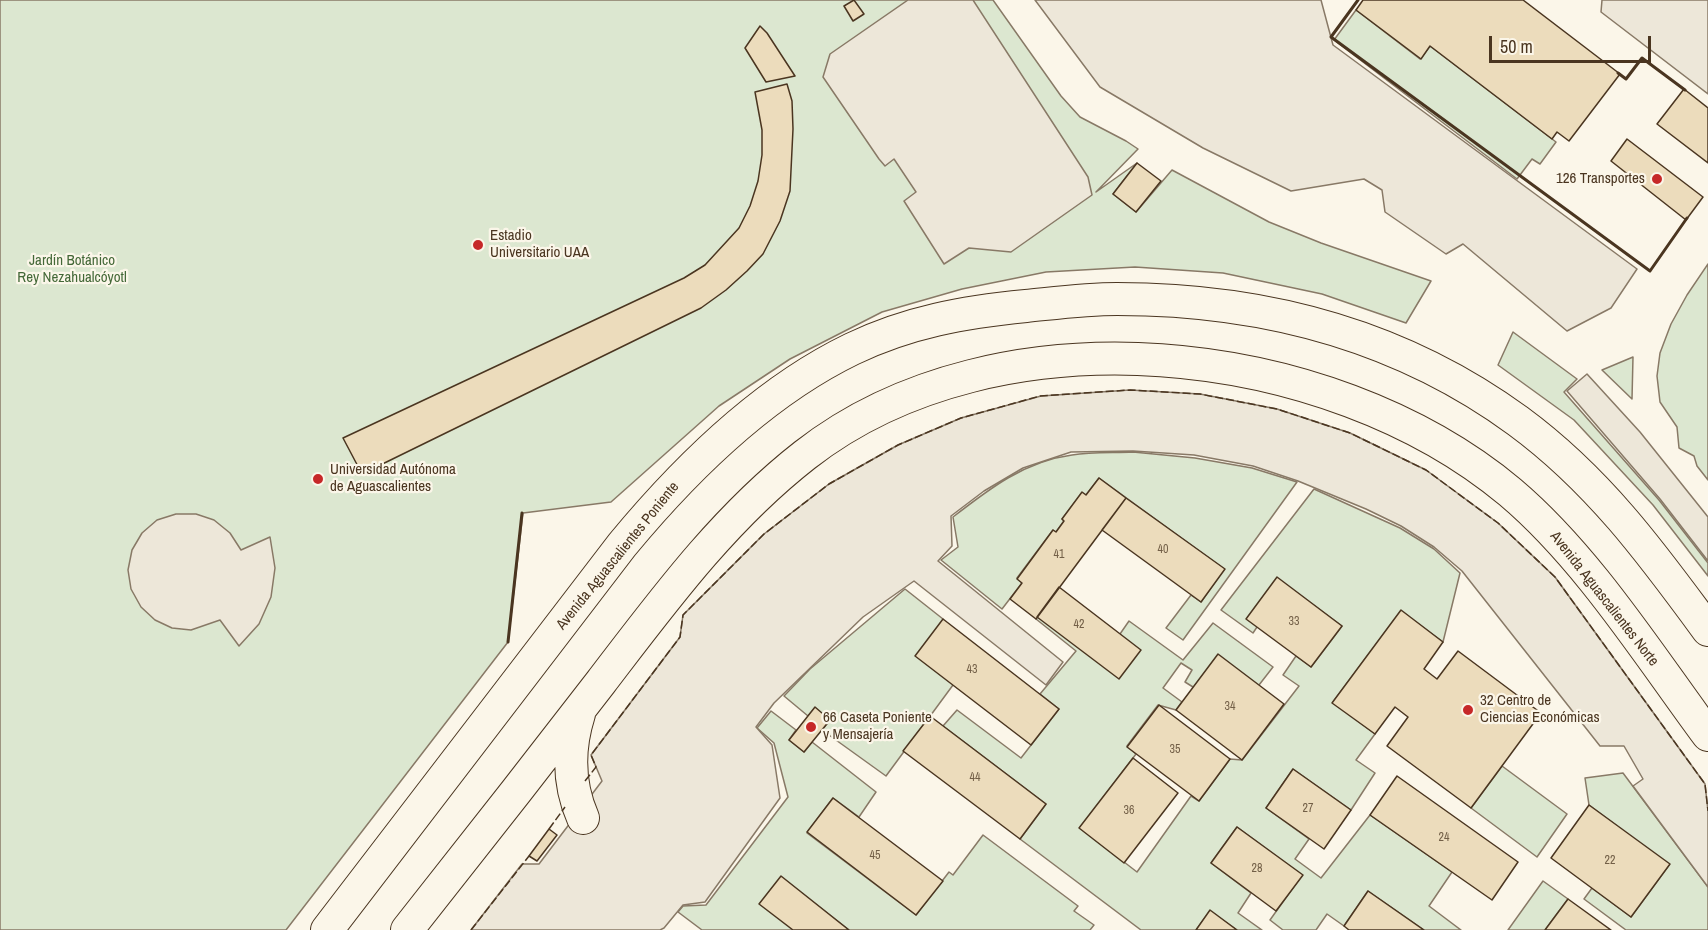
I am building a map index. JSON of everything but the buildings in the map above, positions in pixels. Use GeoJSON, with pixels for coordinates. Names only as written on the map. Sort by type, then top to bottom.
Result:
{"type":"FeatureCollection","features":[{"type":"Feature","properties":{"kind":"main road","name":"Avenida Aguascalientes Poniente"},"geometry":{"type":"LineString","coordinates":[[327,930],[652,510],[684,476],[735,429],[790,386],[851,350],[918,324],[989,309],[1069,301],[1158,300],[1234,307],[1313,322],[1354,334],[1426,364],[1457,380],[1551,446],[1580,473],[1629,526],[1708,630]]}},
{"type":"Feature","properties":{"kind":"main road","name":"Avenida Aguascalientes Norte"},"geometry":{"type":"LineString","coordinates":[[582,706],[694,562],[748,505],[784,472],[832,436],[915,393],[975,375],[1081,360],[1167,360],[1239,370],[1343,398],[1395,418],[1457,453],[1511,493],[1536,515],[1602,591],[1708,735]]}},
{"type":"Feature","properties":{"kind":"main road"},"geometry":{"type":"LineString","coordinates":[[582,706],[571,746],[572,785],[583,818]]}},
{"type":"Feature","properties":{"kind":"main road"},"geometry":{"type":"LineString","coordinates":[[407,930],[582,706]]}},
{"type":"Feature","properties":{"kind":"green space","name":"Universidad Autónoma de Aguascalientes"},"geometry":{"type":"Polygon","coordinates":[[[0,0],[993,0],[1061,96],[1080,117],[1138,149],[1096,192],[1137,163],[1113,194],[1136,212],[1172,170],[1269,222],[1321,243],[1431,281],[1406,323],[1322,294],[1223,273],[1135,267],[1046,272],[962,289],[882,312],[790,359],[719,406],[611,502],[523,513],[508,642],[286,930],[0,930],[0,0]]]}},
{"type":"Feature","properties":{"kind":"green space"},"geometry":{"type":"Polygon","coordinates":[[[1356,10],[1420,59],[1430,46],[1556,142],[1540,164],[1532,159],[1517,179],[1334,40],[1356,10]]]}},
{"type":"Feature","properties":{"kind":"green space"},"geometry":{"type":"Polygon","coordinates":[[[1708,264],[1708,480],[1697,466],[1694,456],[1679,448],[1677,427],[1660,402],[1657,376],[1660,353],[1671,324],[1708,264]]]}},
{"type":"Feature","properties":{"kind":"green space"},"geometry":{"type":"Polygon","coordinates":[[[1513,332],[1577,379],[1564,392],[1659,500],[1708,563],[1708,576],[1653,505],[1574,420],[1498,365],[1513,332]]]}},
{"type":"Feature","properties":{"kind":"green space"},"geometry":{"type":"Polygon","coordinates":[[[1633,357],[1632,399],[1602,370],[1633,357]]]}},
{"type":"Feature","properties":{"kind":"green space"},"geometry":{"type":"Polygon","coordinates":[[[1133,452],[1195,458],[1252,468],[1297,482],[1183,640],[1166,628],[1191,595],[1201,602],[1224,569],[1099,478],[1086,495],[1082,493],[1062,519],[1064,521],[1056,532],[1053,530],[1017,578],[1022,583],[1002,609],[941,560],[958,547],[953,517],[1008,478],[1055,458],[1087,453],[1133,452]]]}},
{"type":"Feature","properties":{"kind":"green space"},"geometry":{"type":"Polygon","coordinates":[[[1314,489],[1400,528],[1434,549],[1460,573],[1443,642],[1401,611],[1333,702],[1375,734],[1356,760],[1375,773],[1351,810],[1293,769],[1266,808],[1309,839],[1295,859],[1321,878],[1370,815],[1452,872],[1429,906],[1461,930],[1424,930],[1368,891],[1344,926],[1327,914],[1316,930],[1283,930],[1270,920],[1302,875],[1237,827],[1211,863],[1251,893],[1238,913],[1262,930],[1237,930],[1210,911],[1196,930],[1141,930],[1020,839],[1046,804],[943,726],[957,710],[1021,758],[1059,709],[1040,694],[1076,651],[1036,619],[1037,617],[1120,634],[1129,621],[1183,660],[1213,623],[1273,667],[1259,685],[1193,687],[1185,682],[1192,670],[1181,663],[1163,688],[1182,702],[1176,710],[1158,705],[1127,746],[1136,754],[1080,828],[1137,872],[1191,796],[1199,801],[1230,759],[1242,760],[1299,686],[1283,675],[1296,656],[1311,667],[1342,626],[1277,578],[1253,633],[1221,610],[1314,489]]]}},
{"type":"Feature","properties":{"kind":"green space"},"geometry":{"type":"Polygon","coordinates":[[[905,589],[943,619],[953,685],[886,776],[822,730],[830,720],[815,708],[808,716],[784,696],[810,669],[905,589]]]}},
{"type":"Feature","properties":{"kind":"green space"},"geometry":{"type":"Polygon","coordinates":[[[771,711],[796,730],[789,740],[804,752],[812,742],[876,792],[859,817],[833,798],[807,833],[916,915],[949,872],[953,875],[983,835],[1078,906],[1074,911],[1094,925],[1090,930],[849,930],[781,877],[793,930],[702,930],[678,912],[683,906],[706,905],[788,797],[774,743],[757,728],[771,711]]]}},
{"type":"Feature","properties":{"kind":"green space"},"geometry":{"type":"Polygon","coordinates":[[[1502,766],[1567,814],[1537,857],[1471,808],[1502,766]]]}},
{"type":"Feature","properties":{"kind":"green space"},"geometry":{"type":"Polygon","coordinates":[[[1623,773],[1708,887],[1708,930],[1626,930],[1584,899],[1592,888],[1631,917],[1669,865],[1589,805],[1585,778],[1623,773]]]}},
{"type":"Feature","properties":{"kind":"green space"},"geometry":{"type":"Polygon","coordinates":[[[1543,881],[1568,899],[1545,930],[1508,930],[1543,881]]]}},
{"type":"Feature","properties":{"kind":"shaded area"},"geometry":{"type":"Polygon","coordinates":[[[908,0],[973,0],[1088,177],[1092,195],[1011,252],[969,248],[944,264],[904,201],[916,192],[894,159],[885,166],[879,159],[823,77],[830,54],[908,0]]]}},
{"type":"Feature","properties":{"kind":"shaded area"},"geometry":{"type":"Polygon","coordinates":[[[1035,0],[1321,0],[1333,45],[1637,269],[1611,308],[1567,331],[1463,244],[1446,254],[1385,212],[1382,190],[1364,179],[1291,191],[1203,148],[1100,87],[1035,0]]]}},
{"type":"Feature","properties":{"kind":"shaded area"},"geometry":{"type":"Polygon","coordinates":[[[1602,0],[1708,0],[1708,94],[1601,12],[1602,0]]]}},
{"type":"Feature","properties":{"kind":"shaded area"},"geometry":{"type":"Polygon","coordinates":[[[1587,374],[1640,432],[1708,517],[1708,561],[1660,499],[1567,391],[1587,374]]]}},
{"type":"Feature","properties":{"kind":"shaded area"},"geometry":{"type":"Polygon","coordinates":[[[1130,390],[1200,394],[1277,409],[1350,433],[1426,470],[1498,523],[1555,577],[1705,784],[1708,811],[1708,887],[1633,786],[1643,779],[1624,746],[1600,746],[1462,571],[1434,547],[1401,526],[1366,509],[1298,481],[1253,466],[1194,455],[1133,451],[1071,452],[1023,468],[984,491],[951,516],[952,546],[938,561],[1063,662],[1046,685],[914,581],[863,617],[774,703],[756,727],[772,745],[780,798],[705,902],[683,905],[660,930],[471,930],[522,864],[539,864],[602,781],[591,755],[680,637],[683,615],[764,534],[829,484],[898,445],[961,418],[1041,396],[1130,390]]]}},
{"type":"Feature","properties":{"kind":"shaded area"},"geometry":{"type":"Polygon","coordinates":[[[176,514],[196,514],[214,520],[230,533],[241,550],[270,537],[275,568],[271,597],[259,624],[239,646],[220,620],[191,630],[172,628],[155,620],[141,607],[131,589],[128,570],[132,550],[142,533],[157,520],[176,514]]]}},
{"type":"Feature","properties":{"kind":"fence"},"geometry":{"type":"LineString","coordinates":[[585,781],[596,767],[591,755],[680,637],[683,615],[764,534],[829,484],[898,445],[961,418],[1040,396],[1130,390],[1200,394],[1277,409],[1350,433],[1426,470],[1498,523],[1555,577],[1705,784],[1708,811]]}},
{"type":"Feature","properties":{"kind":"fence"},"geometry":{"type":"LineString","coordinates":[[549,829],[565,807]]}},
{"type":"Feature","properties":{"kind":"fence"},"geometry":{"type":"LineString","coordinates":[[471,930],[529,856]]}},
{"type":"Feature","properties":{"kind":"wall"},"geometry":{"type":"LineString","coordinates":[[1358,0],[1331,37],[1650,271],[1687,218]]}},
{"type":"Feature","properties":{"kind":"wall"},"geometry":{"type":"LineString","coordinates":[[1618,73],[1626,79],[1642,58],[1685,90]]}},
{"type":"Feature","properties":{"kind":"wall"},"geometry":{"type":"LineString","coordinates":[[508,642],[522,513]]}},
{"type":"Feature","properties":{"kind":"place","name":"126 Transportes"},"geometry":{"type":"Point","coordinates":[1657,179]}},
{"type":"Feature","properties":{"kind":"place","name":"Estadio Universitario UAA"},"geometry":{"type":"Point","coordinates":[478,245]}},
{"type":"Feature","properties":{"kind":"place","name":"Universidad Autónoma de Aguascalientes"},"geometry":{"type":"Point","coordinates":[318,479]}},
{"type":"Feature","properties":{"kind":"place","name":"32 Centro de Ciencias Económicas"},"geometry":{"type":"Point","coordinates":[1468,710]}},
{"type":"Feature","properties":{"kind":"place","name":"66 Caseta Poniente y Mensajería"},"geometry":{"type":"Point","coordinates":[811,727]}},
{"type":"Feature","properties":{"kind":"park label","name":"Jardín Botánico Rey Nezahualcóyotl"},"geometry":{"type":"Point","coordinates":[72,270]}}]}
